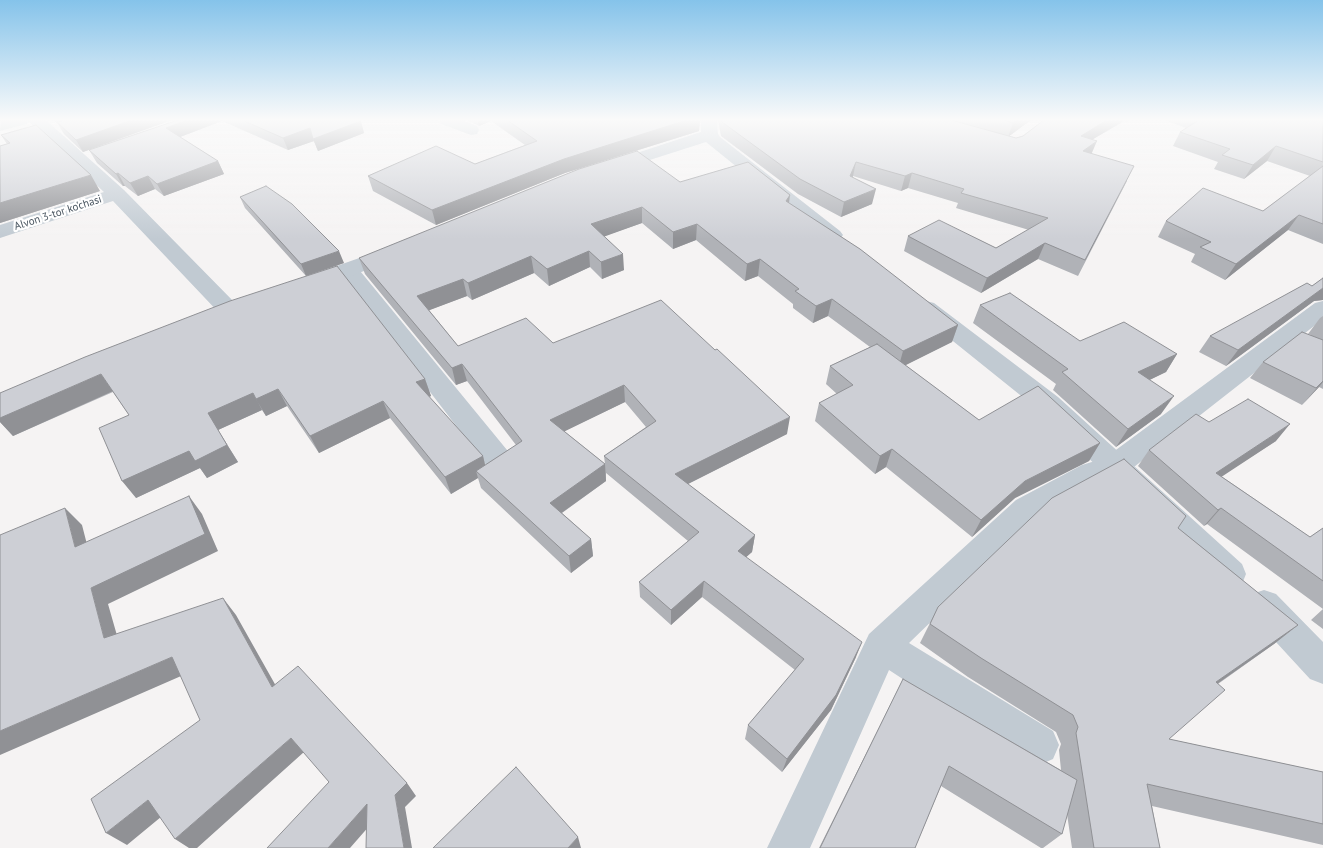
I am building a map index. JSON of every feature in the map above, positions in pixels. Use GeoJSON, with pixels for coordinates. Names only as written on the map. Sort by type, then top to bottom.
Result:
{"type":"FeatureCollection","features":[{"type":"Feature","properties":{"kind":"street"},"geometry":{"type":"LineString","coordinates":[[84,160],[80,161],[117,194],[230,311]]}},
{"type":"Feature","properties":{"kind":"street"},"geometry":{"type":"LineString","coordinates":[[591,173],[623,160]]}},
{"type":"Feature","properties":{"kind":"street"},"geometry":{"type":"LineString","coordinates":[[737,160],[848,247]]}},
{"type":"Feature","properties":{"kind":"street","name":"Alvon 3-tor ko‘chasi"},"geometry":{"type":"LineString","coordinates":[[0,232],[117,194]]}},
{"type":"Feature","properties":{"kind":"street"},"geometry":{"type":"LineString","coordinates":[[293,289],[348,271],[411,245]]}},
{"type":"Feature","properties":{"kind":"street"},"geometry":{"type":"LineString","coordinates":[[348,271],[497,458]]}},
{"type":"Feature","properties":{"kind":"street"},"geometry":{"type":"LineString","coordinates":[[910,295],[1049,404],[1272,612],[1323,667]]}},
{"type":"Feature","properties":{"kind":"street"},"geometry":{"type":"LineString","coordinates":[[788,848],[882,646],[1027,509],[1092,473],[1115,466],[1301,342],[1323,308]]}},
{"type":"Feature","properties":{"kind":"street"},"geometry":{"type":"LineString","coordinates":[[882,646],[1039,745]]}},
{"type":"Feature","properties":{"kind":"building"},"geometry":{"type":"Polygon","coordinates":[[[0,160],[74,160],[91,175],[0,203],[0,160]]]}},
{"type":"Feature","properties":{"kind":"building"},"geometry":{"type":"Polygon","coordinates":[[[100,160],[218,161],[157,184],[148,176],[130,183],[118,173],[116,174],[100,160]]]}},
{"type":"Feature","properties":{"kind":"building"},"geometry":{"type":"Polygon","coordinates":[[[405,160],[465,160],[475,164],[487,160],[563,160],[432,210],[368,176],[405,160]]]}},
{"type":"Feature","properties":{"kind":"building"},"geometry":{"type":"Polygon","coordinates":[[[609,160],[649,160],[680,182],[748,162],[790,195],[786,201],[860,249],[958,325],[903,351],[832,299],[816,306],[795,291],[799,289],[760,259],[747,264],[697,224],[673,232],[642,207],[591,224],[623,254],[601,262],[589,251],[547,269],[531,256],[468,283],[463,279],[417,296],[458,346],[526,318],[553,343],[661,300],[790,417],[675,474],[755,535],[738,551],[862,642],[836,695],[787,759],[748,725],[804,659],[704,581],[671,610],[639,582],[699,532],[604,456],[656,421],[624,385],[550,420],[605,464],[550,503],[591,539],[569,556],[476,471],[522,441],[462,364],[452,368],[359,258],[579,169],[609,160]]]}},
{"type":"Feature","properties":{"kind":"building"},"geometry":{"type":"Polygon","coordinates":[[[773,160],[1112,160],[1134,166],[1085,260],[1045,243],[987,278],[908,236],[939,220],[996,248],[1048,218],[961,193],[964,189],[912,173],[905,176],[856,162],[850,176],[876,189],[844,202],[800,179],[773,160]]]}},
{"type":"Feature","properties":{"kind":"building"},"geometry":{"type":"Polygon","coordinates":[[[1236,160],[1260,160],[1253,165],[1236,160]]]}},
{"type":"Feature","properties":{"kind":"building"},"geometry":{"type":"Polygon","coordinates":[[[1323,166],[1323,224],[1299,215],[1236,264],[1200,247],[1211,242],[1166,221],[1203,188],[1263,211],[1323,166]]]}},
{"type":"Feature","properties":{"kind":"building"},"geometry":{"type":"Polygon","coordinates":[[[266,186],[292,204],[339,251],[301,264],[240,197],[266,186]]]}},
{"type":"Feature","properties":{"kind":"building"},"geometry":{"type":"Polygon","coordinates":[[[337,266],[425,379],[416,382],[483,456],[445,477],[383,401],[310,436],[278,389],[256,399],[253,393],[208,413],[227,445],[195,461],[189,451],[122,481],[99,428],[129,415],[101,374],[0,418],[0,393],[85,357],[230,301],[337,266]]]}},
{"type":"Feature","properties":{"kind":"building"},"geometry":{"type":"Polygon","coordinates":[[[1323,278],[1323,288],[1238,350],[1210,336],[1307,283],[1312,286],[1323,278]]]}},
{"type":"Feature","properties":{"kind":"building"},"geometry":{"type":"Polygon","coordinates":[[[1010,293],[1080,341],[1124,322],[1177,354],[1138,372],[1174,396],[1128,429],[1062,372],[1068,369],[980,305],[1010,293]]]}},
{"type":"Feature","properties":{"kind":"building"},"geometry":{"type":"Polygon","coordinates":[[[1302,332],[1323,340],[1323,381],[1316,388],[1263,362],[1302,332]]]}},
{"type":"Feature","properties":{"kind":"building"},"geometry":{"type":"Polygon","coordinates":[[[877,344],[979,420],[1038,386],[1100,443],[1025,481],[981,520],[892,449],[880,456],[819,403],[853,385],[830,366],[877,344]]]}},
{"type":"Feature","properties":{"kind":"building"},"geometry":{"type":"Polygon","coordinates":[[[1248,399],[1290,424],[1216,473],[1310,537],[1323,528],[1323,581],[1221,508],[1218,510],[1149,450],[1196,414],[1209,422],[1248,399]]]}},
{"type":"Feature","properties":{"kind":"building"},"geometry":{"type":"Polygon","coordinates":[[[1124,459],[1186,516],[1178,528],[1298,625],[1216,682],[1225,690],[1169,739],[1323,772],[1323,824],[1147,784],[1160,848],[1094,848],[1076,733],[1078,727],[1073,715],[930,624],[938,607],[1052,498],[1124,459]]]}},
{"type":"Feature","properties":{"kind":"building"},"geometry":{"type":"Polygon","coordinates":[[[189,496],[205,534],[91,588],[104,638],[223,598],[272,687],[298,666],[407,783],[395,795],[404,848],[366,848],[367,804],[328,848],[267,848],[329,782],[291,738],[175,839],[148,800],[106,833],[91,799],[200,720],[172,657],[0,731],[0,535],[65,508],[75,547],[189,496]]]}},
{"type":"Feature","properties":{"kind":"building"},"geometry":{"type":"Polygon","coordinates":[[[903,679],[1077,780],[1062,834],[949,766],[915,848],[820,848],[903,679]]]}},
{"type":"Feature","properties":{"kind":"building"},"geometry":{"type":"Polygon","coordinates":[[[516,767],[578,837],[568,848],[433,848],[516,767]]]}}]}
